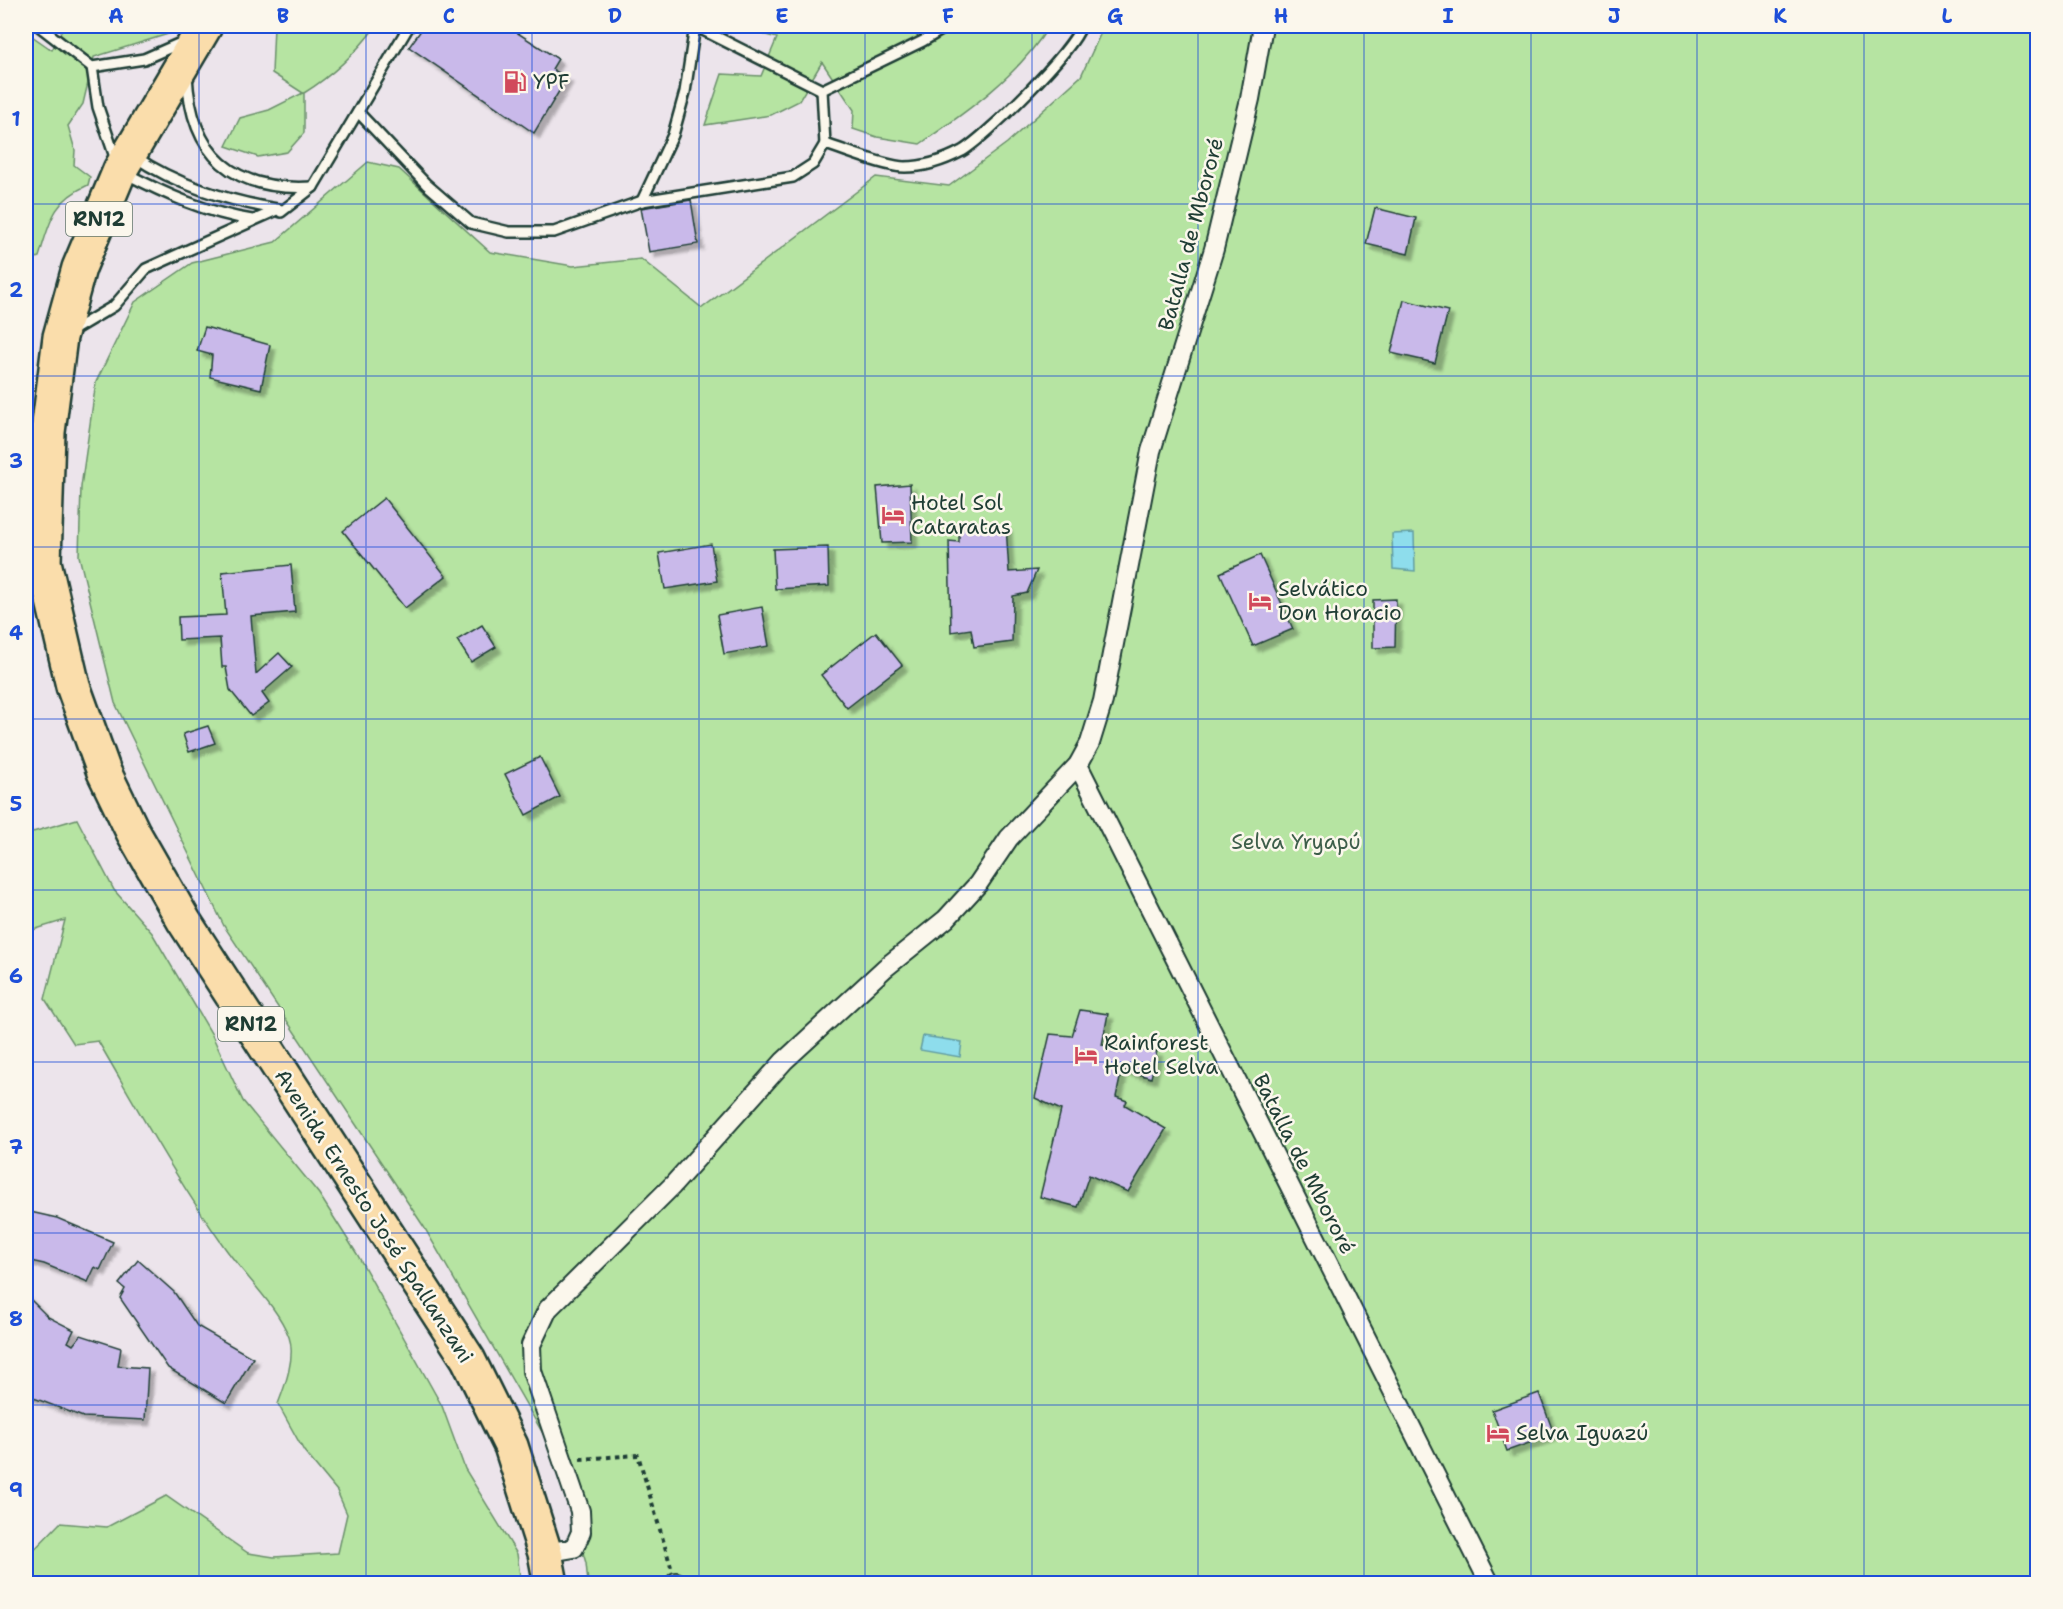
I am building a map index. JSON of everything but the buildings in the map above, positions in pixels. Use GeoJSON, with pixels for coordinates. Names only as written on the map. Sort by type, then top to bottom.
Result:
{"type":"FeatureCollection","features":[{"type":"Feature","properties":{"kind":"highway","name":"Avenida Ernesto José Spallanzani"},"geometry":{"type":"LineString","coordinates":[[197,39],[124,161],[79,268],[37,437],[35,555],[73,686],[104,772],[133,832],[184,921],[468,1359],[511,1446],[548,1568]]}},
{"type":"Feature","properties":{"kind":"street","name":"Batalla de Mbororé"},"geometry":{"type":"LineString","coordinates":[[548,1568],[574,1548],[581,1532],[580,1511],[532,1371],[531,1345],[548,1309],[672,1186],[784,1061],[885,968],[946,919],[978,884],[1009,838],[1078,765],[1090,743],[1103,701],[1151,451],[1214,249],[1250,99],[1263,26]]}},
{"type":"Feature","properties":{"kind":"street","name":"Batalla de Mbororé"},"geometry":{"type":"LineString","coordinates":[[1078,765],[1490,1584]]}},
{"type":"Feature","properties":{"kind":"lane"},"geometry":{"type":"LineString","coordinates":[[39,26],[92,67],[98,107],[124,161],[161,192],[229,216],[252,220]]}},
{"type":"Feature","properties":{"kind":"lane"},"geometry":{"type":"LineString","coordinates":[[60,337],[114,306],[146,269],[252,220],[280,211],[313,187],[409,26]]}},
{"type":"Feature","properties":{"kind":"lane"},"geometry":{"type":"LineString","coordinates":[[642,201],[673,135],[685,92],[695,26],[822,90]]}},
{"type":"Feature","properties":{"kind":"lane"},"geometry":{"type":"LineString","coordinates":[[822,90],[923,41],[948,26]]}},
{"type":"Feature","properties":{"kind":"lane"},"geometry":{"type":"LineString","coordinates":[[825,144],[903,167],[940,161],[964,150],[984,134],[1056,63],[1081,26]]}},
{"type":"Feature","properties":{"kind":"lane"},"geometry":{"type":"LineString","coordinates":[[92,67],[144,59],[197,39],[188,104],[198,132],[218,163],[242,178],[297,188],[313,187]]}},
{"type":"Feature","properties":{"kind":"lane"},"geometry":{"type":"LineString","coordinates":[[358,112],[426,184],[471,223],[509,232],[554,232],[642,201],[793,177],[813,164],[825,144],[822,90]]}},
{"type":"Feature","properties":{"kind":"lane"},"geometry":{"type":"LineString","coordinates":[[124,161],[254,205],[280,211]]}},
{"type":"Feature","properties":{"kind":"path"},"geometry":{"type":"LineString","coordinates":[[562,1461],[638,1455],[675,1583],[730,1584]]}},
{"type":"Feature","properties":{"kind":"green space"},"geometry":{"type":"Polygon","coordinates":[[[64,26],[186,26],[181,30],[94,57],[83,104],[68,126],[75,150],[74,165],[90,177],[88,185],[76,191],[60,206],[50,223],[39,257],[26,262],[26,32],[52,50],[64,26]]]}},
{"type":"Feature","properties":{"kind":"green space"},"geometry":{"type":"Polygon","coordinates":[[[274,26],[376,26],[343,63],[304,93],[304,133],[287,152],[258,157],[226,146],[240,118],[269,110],[303,93],[272,73],[274,26]]]}},
{"type":"Feature","properties":{"kind":"green space"},"geometry":{"type":"Polygon","coordinates":[[[733,26],[1049,26],[1023,61],[1007,77],[956,119],[920,144],[877,137],[853,129],[854,110],[822,62],[799,101],[771,115],[705,125],[722,74],[761,76],[777,38],[733,26]]]}},
{"type":"Feature","properties":{"kind":"green space","name":"Selva Yryapú"},"geometry":{"type":"Polygon","coordinates":[[[1104,26],[2037,26],[2037,1583],[588,1583],[586,1563],[553,1451],[424,1227],[224,926],[115,703],[79,556],[81,487],[96,382],[135,302],[192,263],[275,242],[368,162],[399,169],[490,252],[573,266],[641,259],[702,308],[876,177],[949,186],[1007,143],[1081,76],[1104,26]]]}},
{"type":"Feature","properties":{"kind":"green space"},"geometry":{"type":"Polygon","coordinates":[[[77,819],[114,890],[152,933],[211,1033],[243,1101],[319,1194],[357,1254],[442,1406],[465,1469],[517,1554],[521,1583],[26,1583],[26,1558],[60,1523],[107,1527],[166,1496],[248,1553],[274,1557],[338,1553],[347,1514],[337,1491],[304,1451],[278,1404],[289,1371],[291,1345],[277,1314],[225,1248],[191,1198],[98,1041],[74,1044],[45,999],[65,920],[33,930],[26,929],[26,867],[28,866],[26,834],[77,819]]]}},
{"type":"Feature","properties":{"kind":"water"},"geometry":{"type":"Polygon","coordinates":[[[1414,533],[1415,571],[1393,569],[1392,534],[1414,533]]]}},
{"type":"Feature","properties":{"kind":"water"},"geometry":{"type":"Polygon","coordinates":[[[923,1036],[962,1042],[960,1057],[920,1050],[923,1036]]]}},
{"type":"Feature","properties":{"kind":"place","name":"YPF"},"geometry":{"type":"Point","coordinates":[515,82]}},
{"type":"Feature","properties":{"kind":"place","name":"Hotel Sol Cataratas"},"geometry":{"type":"Point","coordinates":[893,515]}},
{"type":"Feature","properties":{"kind":"place","name":"Selvático Don Horacio"},"geometry":{"type":"Point","coordinates":[1260,601]}},
{"type":"Feature","properties":{"kind":"place","name":"Rainforest Hotel Selva"},"geometry":{"type":"Point","coordinates":[1086,1055]}},
{"type":"Feature","properties":{"kind":"place","name":"Selva Iguazú"},"geometry":{"type":"Point","coordinates":[1498,1433]}}]}
